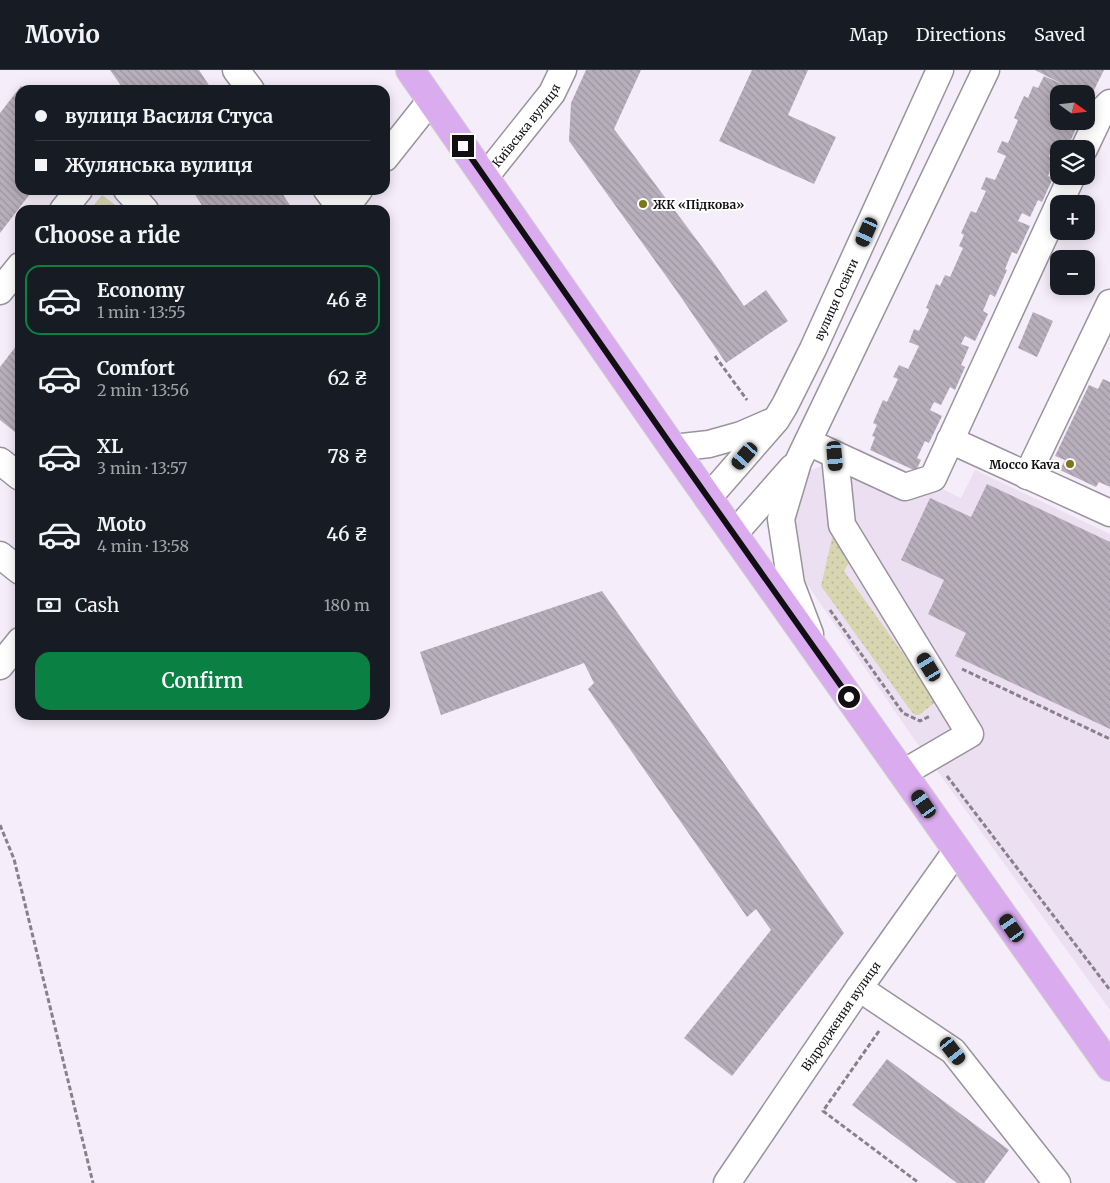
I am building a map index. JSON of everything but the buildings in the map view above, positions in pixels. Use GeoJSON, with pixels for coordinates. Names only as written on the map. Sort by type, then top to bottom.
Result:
{"type":"FeatureCollection","features":[{"type":"Feature","properties":{"kind":"main road"},"geometry":{"type":"LineString","coordinates":[[410,70],[708,498],[1110,1067]]}},
{"type":"Feature","properties":{"kind":"street"},"geometry":{"type":"LineString","coordinates":[[236,70],[248,85]]}},
{"type":"Feature","properties":{"kind":"street","name":"Київська вулиця"},"geometry":{"type":"LineString","coordinates":[[485,177],[552,93],[563,70]]}},
{"type":"Feature","properties":{"kind":"street","name":"вулиця Освіти"},"geometry":{"type":"LineString","coordinates":[[708,498],[776,420],[814,348],[940,70]]}},
{"type":"Feature","properties":{"kind":"street"},"geometry":{"type":"LineString","coordinates":[[816,651],[791,584],[781,520],[803,452],[986,70]]}},
{"type":"Feature","properties":{"kind":"street"},"geometry":{"type":"LineString","coordinates":[[390,152],[431,100]]}},
{"type":"Feature","properties":{"kind":"street"},"geometry":{"type":"LineString","coordinates":[[1088,140],[1102,111],[1110,103]]}},
{"type":"Feature","properties":{"kind":"street"},"geometry":{"type":"LineString","coordinates":[[132,195],[140,205]]}},
{"type":"Feature","properties":{"kind":"street"},"geometry":{"type":"LineString","coordinates":[[331,195],[339,205]]}},
{"type":"Feature","properties":{"kind":"street"},"geometry":{"type":"LineString","coordinates":[[347,205],[356,195]]}},
{"type":"Feature","properties":{"kind":"street"},"geometry":{"type":"LineString","coordinates":[[803,452],[835,456],[905,487],[933,478],[1050,223]]}},
{"type":"Feature","properties":{"kind":"street"},"geometry":{"type":"LineString","coordinates":[[1027,476],[1110,303]]}},
{"type":"Feature","properties":{"kind":"street"},"geometry":{"type":"LineString","coordinates":[[673,448],[709,444],[741,435],[776,420]]}},
{"type":"Feature","properties":{"kind":"street"},"geometry":{"type":"LineString","coordinates":[[950,440],[1110,513]]}},
{"type":"Feature","properties":{"kind":"street"},"geometry":{"type":"LineString","coordinates":[[734,534],[803,452]]}},
{"type":"Feature","properties":{"kind":"street"},"geometry":{"type":"LineString","coordinates":[[835,456],[842,525],[970,734],[903,773]]}},
{"type":"Feature","properties":{"kind":"street"},"geometry":{"type":"LineString","coordinates":[[0,461],[15,473]]}},
{"type":"Feature","properties":{"kind":"street"},"geometry":{"type":"LineString","coordinates":[[0,555],[15,567]]}},
{"type":"Feature","properties":{"kind":"street"},"geometry":{"type":"LineString","coordinates":[[0,666],[15,647]]}},
{"type":"Feature","properties":{"kind":"street","name":"Відродження вулиця"},"geometry":{"type":"LineString","coordinates":[[727,1183],[859,988],[957,850]]}},
{"type":"Feature","properties":{"kind":"street"},"geometry":{"type":"LineString","coordinates":[[859,988],[953,1051],[1057,1183]]}},
{"type":"Feature","properties":{"kind":"path"},"geometry":{"type":"LineString","coordinates":[[716,356],[748,400]]}},
{"type":"Feature","properties":{"kind":"path"},"geometry":{"type":"LineString","coordinates":[[826,603],[903,713],[920,722],[932,715],[948,699]]}},
{"type":"Feature","properties":{"kind":"path"},"geometry":{"type":"LineString","coordinates":[[956,666],[1110,739]]}},
{"type":"Feature","properties":{"kind":"path"},"geometry":{"type":"LineString","coordinates":[[932,756],[1110,990]]}},
{"type":"Feature","properties":{"kind":"path"},"geometry":{"type":"LineString","coordinates":[[0,825],[14,859],[93,1183]]}},
{"type":"Feature","properties":{"kind":"path"},"geometry":{"type":"LineString","coordinates":[[881,1028],[823,1111],[919,1183]]}},
{"type":"Feature","properties":{"kind":"shaded area"},"geometry":{"type":"Polygon","coordinates":[[[858,448],[961,498],[975,470],[1110,534],[1110,1010],[912,736],[811,590],[799,569],[791,545],[793,496],[805,472],[827,464],[848,468],[858,448]]]}},
{"type":"Feature","properties":{"kind":"green space"},"geometry":{"type":"Polygon","coordinates":[[[102,195],[115,205],[94,205],[102,195]]]}},
{"type":"Feature","properties":{"kind":"green space"},"geometry":{"type":"Polygon","coordinates":[[[850,534],[854,555],[844,571],[937,701],[919,715],[915,715],[911,711],[821,586],[832,538],[850,534]]]}},
{"type":"Feature","properties":{"kind":"place","name":"ЖК «Підкова»"},"geometry":{"type":"Point","coordinates":[643,204]}},
{"type":"Feature","properties":{"kind":"place","name":"Mocco Kava"},"geometry":{"type":"Point","coordinates":[1070,464]}},
{"type":"Feature","properties":{"kind":"route"},"geometry":{"type":"LineString","coordinates":[[463,146],[849,697]]}}]}
